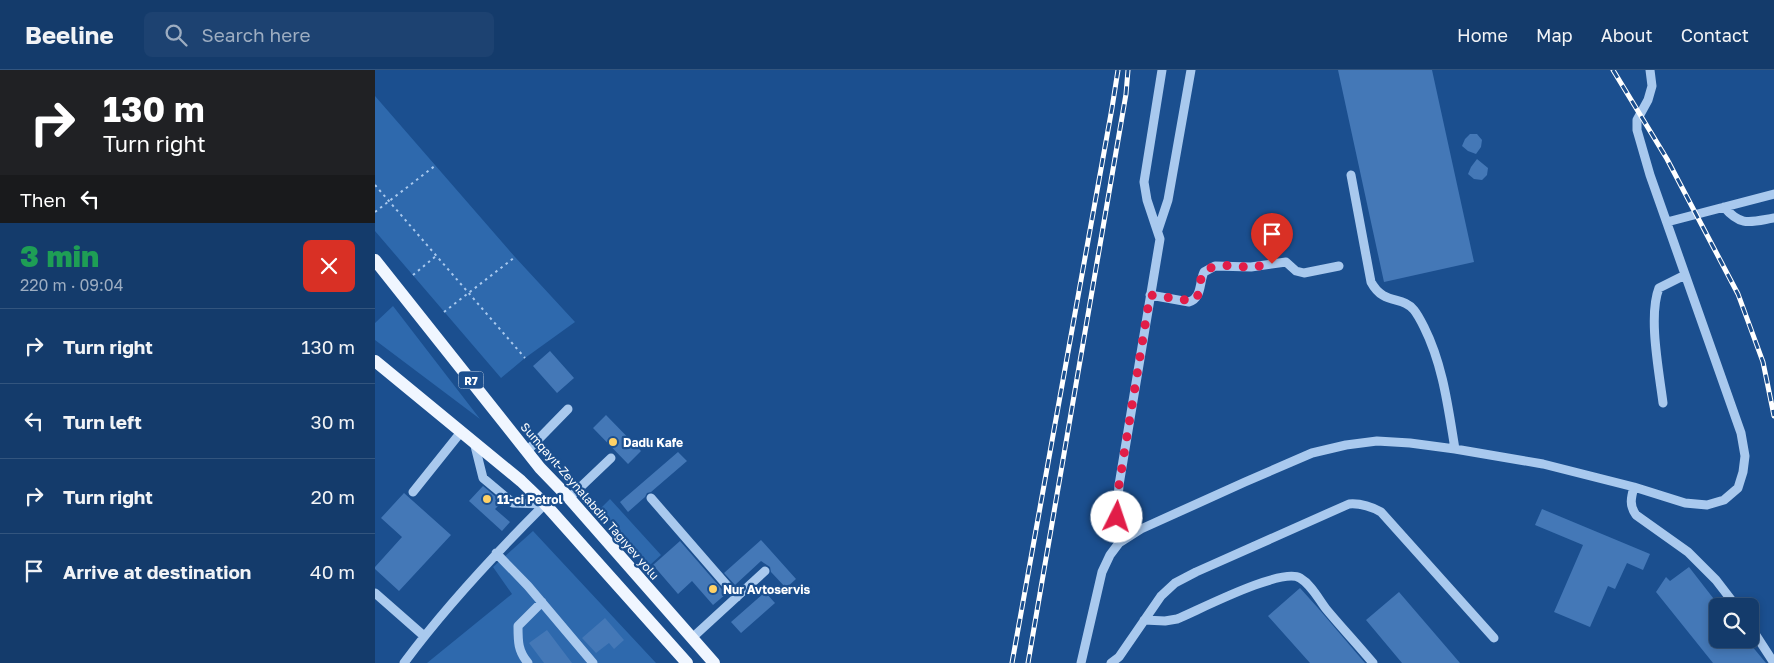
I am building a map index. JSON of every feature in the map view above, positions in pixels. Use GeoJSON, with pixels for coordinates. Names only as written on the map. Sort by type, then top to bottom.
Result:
{"type":"FeatureCollection","features":[{"type":"Feature","properties":{"kind":"main road","name":"Sumqayıt-Zeynalabdin Tağıyev yolu"},"geometry":{"type":"LineString","coordinates":[[375,260],[540,468],[569,498],[714,663]]}},
{"type":"Feature","properties":{"kind":"main road"},"geometry":{"type":"LineString","coordinates":[[375,361],[521,481],[545,504],[687,663]]}},
{"type":"Feature","properties":{"kind":"street"},"geometry":{"type":"LineString","coordinates":[[1119,543],[1117,517],[1119,485],[1159,251],[1160,239],[1147,200],[1144,182],[1162,70]]}},
{"type":"Feature","properties":{"kind":"street"},"geometry":{"type":"LineString","coordinates":[[1158,230],[1168,200],[1191,70]]}},
{"type":"Feature","properties":{"kind":"street"},"geometry":{"type":"LineString","coordinates":[[1081,663],[1102,572],[1109,555],[1119,543],[1141,529],[1312,453],[1346,445],[1377,441],[1410,443],[1543,464],[1634,487],[1685,503],[1707,505],[1724,500],[1738,488],[1745,456],[1741,433],[1650,175],[1637,130],[1637,120],[1648,100],[1652,86],[1650,70]]}},
{"type":"Feature","properties":{"kind":"street"},"geometry":{"type":"LineString","coordinates":[[1351,175],[1371,282],[1381,296],[1411,307],[1416,311],[1432,342],[1444,385],[1455,449]]}},
{"type":"Feature","properties":{"kind":"street"},"geometry":{"type":"LineString","coordinates":[[1667,222],[1774,194]]}},
{"type":"Feature","properties":{"kind":"street"},"geometry":{"type":"LineString","coordinates":[[1724,207],[1733,218],[1742,221],[1748,222],[1774,218]]}},
{"type":"Feature","properties":{"kind":"street"},"geometry":{"type":"LineString","coordinates":[[1150,295],[1193,301],[1199,294],[1204,272],[1215,266],[1251,267],[1286,262],[1296,271],[1304,273],[1339,266]]}},
{"type":"Feature","properties":{"kind":"street"},"geometry":{"type":"LineString","coordinates":[[1663,403],[1654,318],[1655,298],[1659,288],[1685,275]]}},
{"type":"Feature","properties":{"kind":"street"},"geometry":{"type":"LineString","coordinates":[[527,451],[568,409]]}},
{"type":"Feature","properties":{"kind":"street"},"geometry":{"type":"LineString","coordinates":[[413,492],[461,432]]}},
{"type":"Feature","properties":{"kind":"street"},"geometry":{"type":"LineString","coordinates":[[474,442],[483,478],[513,503],[545,504]]}},
{"type":"Feature","properties":{"kind":"street"},"geometry":{"type":"LineString","coordinates":[[569,498],[611,458]]}},
{"type":"Feature","properties":{"kind":"street"},"geometry":{"type":"LineString","coordinates":[[1634,487],[1630,499],[1631,508],[1637,515],[1688,552],[1716,580],[1730,598]]}},
{"type":"Feature","properties":{"kind":"street"},"geometry":{"type":"LineString","coordinates":[[651,498],[737,597]]}},
{"type":"Feature","properties":{"kind":"street"},"geometry":{"type":"LineString","coordinates":[[1111,663],[1119,657],[1161,596],[1175,583],[1349,504],[1358,503],[1372,506],[1381,512],[1494,638]]}},
{"type":"Feature","properties":{"kind":"street"},"geometry":{"type":"LineString","coordinates":[[404,663],[424,636],[496,553],[545,504]]}},
{"type":"Feature","properties":{"kind":"street"},"geometry":{"type":"LineString","coordinates":[[496,553],[542,602],[593,663]]}},
{"type":"Feature","properties":{"kind":"street"},"geometry":{"type":"LineString","coordinates":[[692,638],[765,571]]}},
{"type":"Feature","properties":{"kind":"street"},"geometry":{"type":"LineString","coordinates":[[1145,620],[1165,621],[1177,619],[1264,582],[1285,576],[1298,577],[1308,584],[1326,609],[1373,663]]}},
{"type":"Feature","properties":{"kind":"street"},"geometry":{"type":"LineString","coordinates":[[375,593],[424,636]]}},
{"type":"Feature","properties":{"kind":"street"},"geometry":{"type":"LineString","coordinates":[[528,663],[518,646],[518,626],[542,602]]}},
{"type":"Feature","properties":{"kind":"street"},"geometry":{"type":"LineString","coordinates":[[1759,640],[1774,663]]}},
{"type":"Feature","properties":{"kind":"path"},"geometry":{"type":"LineString","coordinates":[[375,212],[436,165]]}},
{"type":"Feature","properties":{"kind":"path"},"geometry":{"type":"LineString","coordinates":[[375,185],[525,358]]}},
{"type":"Feature","properties":{"kind":"path"},"geometry":{"type":"LineString","coordinates":[[413,275],[436,256]]}},
{"type":"Feature","properties":{"kind":"path"},"geometry":{"type":"LineString","coordinates":[[444,312],[515,257]]}},
{"type":"Feature","properties":{"kind":"shaded area"},"geometry":{"type":"Polygon","coordinates":[[[375,96],[515,257],[575,322],[501,378],[375,231],[375,96]]]}},
{"type":"Feature","properties":{"kind":"shaded area"},"geometry":{"type":"Polygon","coordinates":[[[393,306],[480,419],[375,340],[375,323],[393,306]]]}},
{"type":"Feature","properties":{"kind":"shaded area"},"geometry":{"type":"Polygon","coordinates":[[[610,499],[661,555],[650,565],[600,509],[610,499]]]}},
{"type":"Feature","properties":{"kind":"shaded area"},"geometry":{"type":"Polygon","coordinates":[[[533,531],[656,663],[427,663],[512,594],[493,567],[533,531]]]}},
{"type":"Feature","properties":{"kind":"building"},"geometry":{"type":"Polygon","coordinates":[[[1338,70],[1432,70],[1474,262],[1384,282],[1338,70]]]}},
{"type":"Feature","properties":{"kind":"building"},"geometry":{"type":"Polygon","coordinates":[[[1470,134],[1477,134],[1482,140],[1481,147],[1476,154],[1462,146],[1470,134]]]}},
{"type":"Feature","properties":{"kind":"building"},"geometry":{"type":"Polygon","coordinates":[[[1477,159],[1488,168],[1487,175],[1482,180],[1474,179],[1468,174],[1477,159]]]}},
{"type":"Feature","properties":{"kind":"building"},"geometry":{"type":"Polygon","coordinates":[[[550,351],[574,378],[557,393],[533,366],[550,351]]]}},
{"type":"Feature","properties":{"kind":"building"},"geometry":{"type":"Polygon","coordinates":[[[606,415],[641,451],[628,464],[593,428],[606,415]]]}},
{"type":"Feature","properties":{"kind":"building"},"geometry":{"type":"Polygon","coordinates":[[[678,452],[687,461],[651,492],[647,493],[628,512],[620,502],[678,452]]]}},
{"type":"Feature","properties":{"kind":"building"},"geometry":{"type":"Polygon","coordinates":[[[483,486],[502,502],[495,509],[510,522],[502,531],[469,501],[483,486]]]}},
{"type":"Feature","properties":{"kind":"building"},"geometry":{"type":"Polygon","coordinates":[[[404,493],[451,535],[399,591],[375,567],[402,537],[381,518],[404,493]]]}},
{"type":"Feature","properties":{"kind":"building"},"geometry":{"type":"Polygon","coordinates":[[[1542,509],[1650,554],[1643,570],[1627,563],[1615,589],[1608,586],[1590,627],[1554,612],[1583,545],[1535,525],[1542,509]]]}},
{"type":"Feature","properties":{"kind":"building"},"geometry":{"type":"Polygon","coordinates":[[[761,540],[796,579],[786,588],[771,572],[770,567],[761,561],[735,585],[724,573],[761,540]]]}},
{"type":"Feature","properties":{"kind":"building"},"geometry":{"type":"Polygon","coordinates":[[[680,541],[726,594],[713,605],[692,581],[678,594],[653,565],[680,541]]]}},
{"type":"Feature","properties":{"kind":"building"},"geometry":{"type":"Polygon","coordinates":[[[1689,567],[1713,598],[1709,598],[1709,648],[1754,648],[1766,663],[1713,663],[1656,592],[1666,577],[1670,581],[1689,567]]]}},
{"type":"Feature","properties":{"kind":"building"},"geometry":{"type":"Polygon","coordinates":[[[1300,588],[1365,663],[1310,663],[1268,616],[1300,588]]]}},
{"type":"Feature","properties":{"kind":"building"},"geometry":{"type":"Polygon","coordinates":[[[765,592],[775,603],[741,633],[731,622],[765,592]]]}},
{"type":"Feature","properties":{"kind":"building"},"geometry":{"type":"Polygon","coordinates":[[[1399,592],[1460,663],[1402,663],[1366,620],[1399,592]]]}},
{"type":"Feature","properties":{"kind":"building"},"geometry":{"type":"Polygon","coordinates":[[[605,618],[624,640],[614,649],[609,643],[596,653],[582,638],[605,618]]]}},
{"type":"Feature","properties":{"kind":"building"},"geometry":{"type":"Polygon","coordinates":[[[547,630],[572,663],[544,663],[529,643],[547,630]]]}},
{"type":"Feature","properties":{"kind":"railway"},"geometry":{"type":"LineString","coordinates":[[1012,663],[1118,70]]}},
{"type":"Feature","properties":{"kind":"railway"},"geometry":{"type":"LineString","coordinates":[[1028,663],[1126,94],[1128,70]]}},
{"type":"Feature","properties":{"kind":"railway"},"geometry":{"type":"LineString","coordinates":[[1613,70],[1667,159],[1738,294],[1763,362],[1774,416]]}},
{"type":"Feature","properties":{"kind":"place","name":"Dadlı Kafe"},"geometry":{"type":"Point","coordinates":[613,442]}},
{"type":"Feature","properties":{"kind":"place","name":"11-ci Petrol"},"geometry":{"type":"Point","coordinates":[487,499]}},
{"type":"Feature","properties":{"kind":"place","name":"Nur Avtoservis"},"geometry":{"type":"Point","coordinates":[713,589]}},
{"type":"Feature","properties":{"kind":"route"},"geometry":{"type":"LineString","coordinates":[[1117,517],[1119,485],[1150,295],[1189,302],[1193,301],[1199,294],[1204,272],[1215,266],[1251,267],[1272,264]]}}]}
